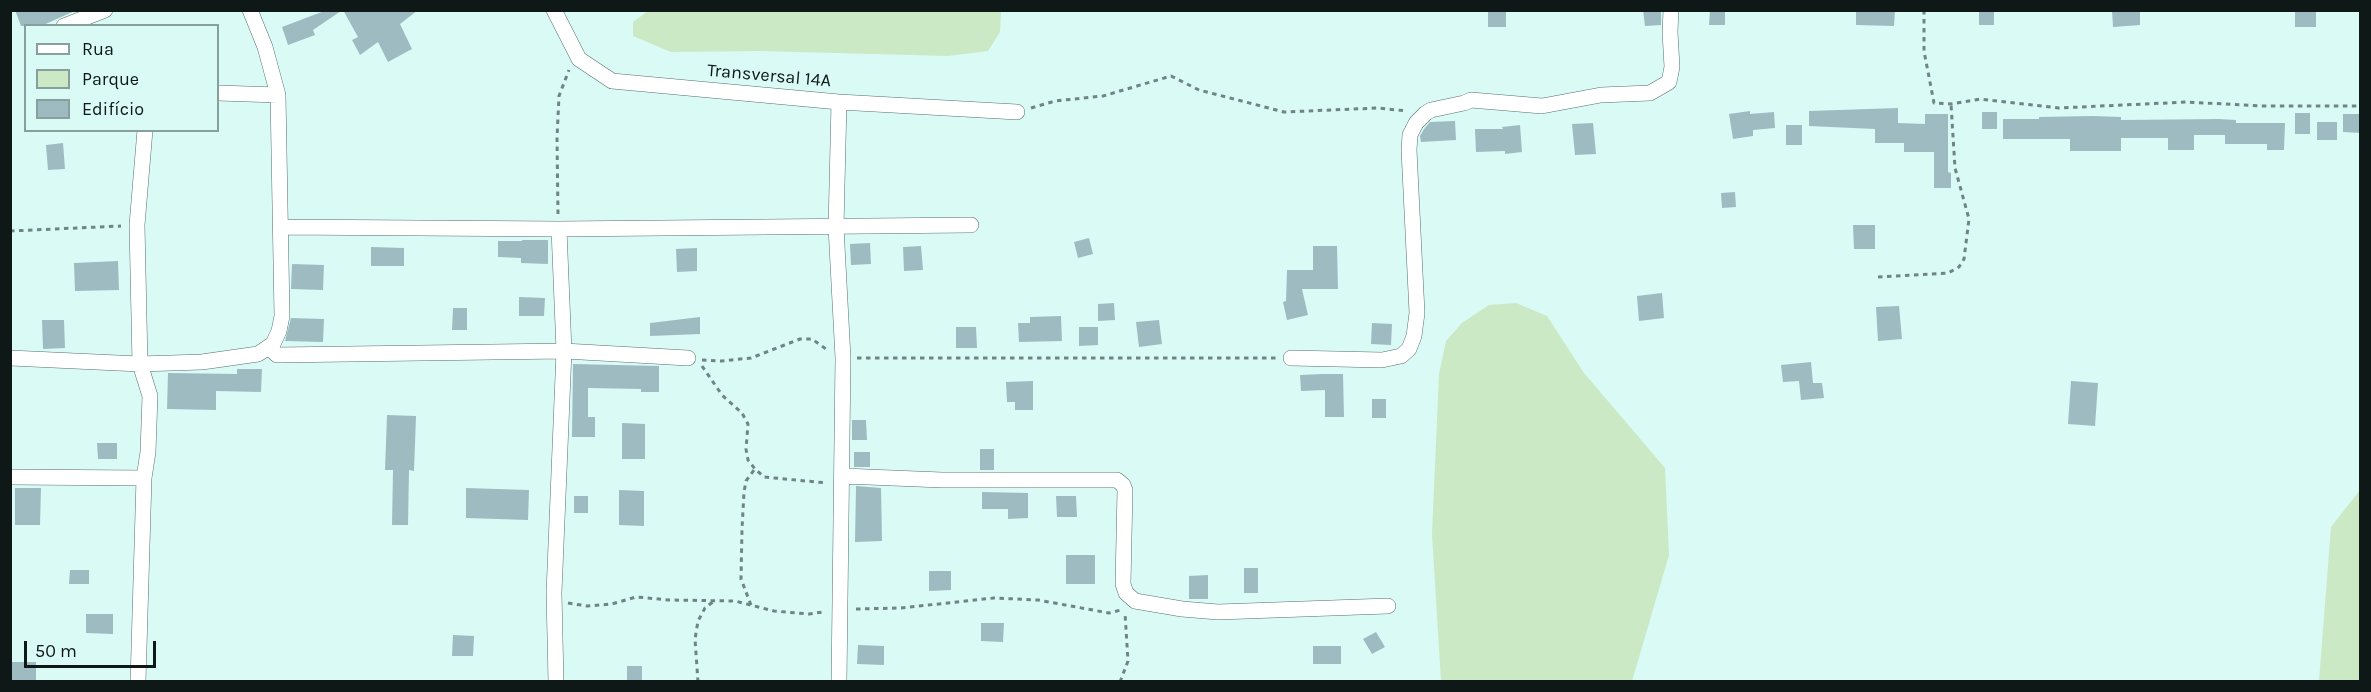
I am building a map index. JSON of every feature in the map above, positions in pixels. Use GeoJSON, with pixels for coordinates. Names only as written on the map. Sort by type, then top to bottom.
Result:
{"type":"FeatureCollection","features":[{"type":"Feature","properties":{"kind":"street"},"geometry":{"type":"LineString","coordinates":[[69,24],[105,10]]}},
{"type":"Feature","properties":{"kind":"street","name":"Transversal 14A"},"geometry":{"type":"LineString","coordinates":[[554,10],[579,59],[612,81],[839,102],[1017,112]]}},
{"type":"Feature","properties":{"kind":"street"},"geometry":{"type":"LineString","coordinates":[[1291,358],[1382,360],[1401,356],[1409,348],[1414,336],[1417,313],[1410,135],[1416,123],[1426,113],[1464,104],[1471,100],[1542,106],[1601,95],[1650,93],[1669,82],[1672,67],[1671,10]]}},
{"type":"Feature","properties":{"kind":"street"},"geometry":{"type":"LineString","coordinates":[[10,358],[140,364],[202,362],[258,354],[268,348],[277,338],[282,316],[278,95],[255,12]]}},
{"type":"Feature","properties":{"kind":"street"},"geometry":{"type":"LineString","coordinates":[[219,93],[278,95]]}},
{"type":"Feature","properties":{"kind":"street"},"geometry":{"type":"LineString","coordinates":[[839,102],[836,227],[843,358],[839,681]]}},
{"type":"Feature","properties":{"kind":"street"},"geometry":{"type":"LineString","coordinates":[[140,681],[144,478],[148,452],[150,396],[140,364],[137,225],[145,132]]}},
{"type":"Feature","properties":{"kind":"street"},"geometry":{"type":"LineString","coordinates":[[280,227],[559,230],[971,225]]}},
{"type":"Feature","properties":{"kind":"street"},"geometry":{"type":"LineString","coordinates":[[556,681],[554,593],[564,351],[559,230]]}},
{"type":"Feature","properties":{"kind":"street"},"geometry":{"type":"LineString","coordinates":[[268,348],[277,355],[564,351],[688,358]]}},
{"type":"Feature","properties":{"kind":"street"},"geometry":{"type":"LineString","coordinates":[[843,476],[942,480],[1117,480],[1123,484],[1125,497],[1123,584],[1128,596],[1135,601],[1218,612],[1388,606]]}},
{"type":"Feature","properties":{"kind":"street"},"geometry":{"type":"LineString","coordinates":[[10,477],[144,478]]}},
{"type":"Feature","properties":{"kind":"path"},"geometry":{"type":"LineString","coordinates":[[1924,10],[1924,51],[1934,103],[1951,104],[1980,99],[2059,108],[2187,102],[2261,106],[2361,106]]}},
{"type":"Feature","properties":{"kind":"path"},"geometry":{"type":"LineString","coordinates":[[559,230],[556,138],[559,96],[567,72],[579,59]]}},
{"type":"Feature","properties":{"kind":"path"},"geometry":{"type":"LineString","coordinates":[[1017,112],[1055,101],[1102,96],[1171,75],[1199,90],[1284,112],[1378,108],[1426,113]]}},
{"type":"Feature","properties":{"kind":"path"},"geometry":{"type":"LineString","coordinates":[[1878,277],[1948,273],[1959,267],[1964,259],[1970,219],[1955,168],[1951,104]]}},
{"type":"Feature","properties":{"kind":"path"},"geometry":{"type":"LineString","coordinates":[[10,231],[137,225]]}},
{"type":"Feature","properties":{"kind":"path"},"geometry":{"type":"LineString","coordinates":[[688,358],[721,361],[751,358],[800,339],[812,339],[828,351],[843,358],[1291,358]]}},
{"type":"Feature","properties":{"kind":"path"},"geometry":{"type":"LineString","coordinates":[[688,358],[703,367],[722,395],[742,412],[748,424],[748,460],[764,477],[825,484],[843,476]]}},
{"type":"Feature","properties":{"kind":"path"},"geometry":{"type":"LineString","coordinates":[[750,605],[741,579],[741,538],[746,481],[754,469]]}},
{"type":"Feature","properties":{"kind":"path"},"geometry":{"type":"LineString","coordinates":[[698,681],[695,639],[698,621],[705,608],[716,600]]}},
{"type":"Feature","properties":{"kind":"path"},"geometry":{"type":"LineString","coordinates":[[1120,681],[1128,661],[1127,624],[1122,609]]}},
{"type":"Feature","properties":{"kind":"green space"},"geometry":{"type":"Polygon","coordinates":[[[648,11],[1004,11],[1001,12],[1000,32],[988,51],[948,56],[760,51],[671,52],[633,36],[633,22],[648,11]]]}},
{"type":"Feature","properties":{"kind":"green space"},"geometry":{"type":"Polygon","coordinates":[[[1516,303],[1547,316],[1584,373],[1665,468],[1669,555],[1632,681],[1441,681],[1432,534],[1439,374],[1446,341],[1462,323],[1489,305],[1516,303]]]}},
{"type":"Feature","properties":{"kind":"green space"},"geometry":{"type":"Polygon","coordinates":[[[2360,490],[2360,681],[2319,681],[2331,527],[2360,490]]]}},
{"type":"Feature","properties":{"kind":"building"},"geometry":{"type":"Polygon","coordinates":[[[15,10],[77,10],[46,24],[21,26],[15,10]]]}},
{"type":"Feature","properties":{"kind":"building"},"geometry":{"type":"Polygon","coordinates":[[[327,10],[341,11],[313,30],[315,35],[288,45],[282,27],[327,10]]]}},
{"type":"Feature","properties":{"kind":"building"},"geometry":{"type":"Polygon","coordinates":[[[343,10],[418,10],[400,24],[412,49],[388,62],[378,42],[360,55],[352,40],[358,37],[343,10]]]}},
{"type":"Feature","properties":{"kind":"building"},"geometry":{"type":"Polygon","coordinates":[[[1488,10],[1506,10],[1506,27],[1488,27],[1488,10]]]}},
{"type":"Feature","properties":{"kind":"building"},"geometry":{"type":"Polygon","coordinates":[[[1643,10],[1661,10],[1661,25],[1645,26],[1643,10]]]}},
{"type":"Feature","properties":{"kind":"building"},"geometry":{"type":"Polygon","coordinates":[[[1710,10],[1725,10],[1725,25],[1709,25],[1710,10]]]}},
{"type":"Feature","properties":{"kind":"building"},"geometry":{"type":"Polygon","coordinates":[[[1856,10],[1895,10],[1894,26],[1856,25],[1856,10]]]}},
{"type":"Feature","properties":{"kind":"building"},"geometry":{"type":"Polygon","coordinates":[[[1979,10],[1994,10],[1994,25],[1979,25],[1979,10]]]}},
{"type":"Feature","properties":{"kind":"building"},"geometry":{"type":"Polygon","coordinates":[[[2112,10],[2140,10],[2140,25],[2113,27],[2112,10]]]}},
{"type":"Feature","properties":{"kind":"building"},"geometry":{"type":"Polygon","coordinates":[[[2295,10],[2316,10],[2316,27],[2295,27],[2295,10]]]}},
{"type":"Feature","properties":{"kind":"building"},"geometry":{"type":"Polygon","coordinates":[[[1898,108],[1898,123],[1925,124],[1925,114],[1948,114],[1948,172],[1951,173],[1951,188],[1934,188],[1934,152],[1904,152],[1904,143],[1875,143],[1875,129],[1809,126],[1809,111],[1898,108]]]}},
{"type":"Feature","properties":{"kind":"building"},"geometry":{"type":"Polygon","coordinates":[[[1750,111],[1750,114],[1774,112],[1775,128],[1753,130],[1753,136],[1733,139],[1729,114],[1750,111]]]}},
{"type":"Feature","properties":{"kind":"building"},"geometry":{"type":"Polygon","coordinates":[[[1982,112],[1997,112],[1997,129],[1982,129],[1982,112]]]}},
{"type":"Feature","properties":{"kind":"building"},"geometry":{"type":"Polygon","coordinates":[[[2295,113],[2310,113],[2310,134],[2295,134],[2295,113]]]}},
{"type":"Feature","properties":{"kind":"building"},"geometry":{"type":"Polygon","coordinates":[[[2343,114],[2361,114],[2361,133],[2343,132],[2343,114]]]}},
{"type":"Feature","properties":{"kind":"building"},"geometry":{"type":"Polygon","coordinates":[[[2121,117],[2121,120],[2219,119],[2236,120],[2236,123],[2285,123],[2284,150],[2267,150],[2267,144],[2225,144],[2225,135],[2194,135],[2194,150],[2168,150],[2168,138],[2121,138],[2121,151],[2070,151],[2070,139],[2003,139],[2003,119],[2121,117]]]}},
{"type":"Feature","properties":{"kind":"building"},"geometry":{"type":"Polygon","coordinates":[[[1455,121],[1456,140],[1421,142],[1420,136],[1430,122],[1455,121]]]}},
{"type":"Feature","properties":{"kind":"building"},"geometry":{"type":"Polygon","coordinates":[[[2317,122],[2337,122],[2337,140],[2317,140],[2317,122]]]}},
{"type":"Feature","properties":{"kind":"building"},"geometry":{"type":"Polygon","coordinates":[[[1593,123],[1596,154],[1575,155],[1572,124],[1593,123]]]}},
{"type":"Feature","properties":{"kind":"building"},"geometry":{"type":"Polygon","coordinates":[[[1520,125],[1522,152],[1505,154],[1505,151],[1476,152],[1475,129],[1503,129],[1502,127],[1520,125]]]}},
{"type":"Feature","properties":{"kind":"building"},"geometry":{"type":"Polygon","coordinates":[[[1786,125],[1802,125],[1802,145],[1786,145],[1786,125]]]}},
{"type":"Feature","properties":{"kind":"building"},"geometry":{"type":"Polygon","coordinates":[[[63,143],[65,169],[48,170],[46,145],[63,143]]]}},
{"type":"Feature","properties":{"kind":"building"},"geometry":{"type":"Polygon","coordinates":[[[1735,192],[1736,207],[1722,208],[1721,193],[1735,192]]]}},
{"type":"Feature","properties":{"kind":"building"},"geometry":{"type":"Polygon","coordinates":[[[1853,225],[1875,225],[1875,249],[1854,249],[1853,225]]]}},
{"type":"Feature","properties":{"kind":"building"},"geometry":{"type":"Polygon","coordinates":[[[1089,238],[1093,254],[1078,258],[1074,242],[1089,238]]]}},
{"type":"Feature","properties":{"kind":"building"},"geometry":{"type":"Polygon","coordinates":[[[548,240],[548,264],[521,263],[521,258],[498,257],[498,241],[548,240]]]}},
{"type":"Feature","properties":{"kind":"building"},"geometry":{"type":"Polygon","coordinates":[[[870,243],[871,264],[851,265],[850,244],[870,243]]]}},
{"type":"Feature","properties":{"kind":"building"},"geometry":{"type":"Polygon","coordinates":[[[921,246],[923,270],[904,271],[903,247],[921,246]]]}},
{"type":"Feature","properties":{"kind":"building"},"geometry":{"type":"Polygon","coordinates":[[[1313,246],[1337,246],[1338,289],[1302,289],[1308,315],[1287,320],[1283,302],[1286,301],[1287,270],[1313,270],[1313,246]]]}},
{"type":"Feature","properties":{"kind":"building"},"geometry":{"type":"Polygon","coordinates":[[[371,247],[404,248],[404,266],[371,266],[371,247]]]}},
{"type":"Feature","properties":{"kind":"building"},"geometry":{"type":"Polygon","coordinates":[[[697,248],[697,271],[677,272],[676,249],[697,248]]]}},
{"type":"Feature","properties":{"kind":"building"},"geometry":{"type":"Polygon","coordinates":[[[118,261],[119,290],[75,291],[74,263],[118,261]]]}},
{"type":"Feature","properties":{"kind":"building"},"geometry":{"type":"Polygon","coordinates":[[[292,264],[324,265],[323,290],[291,289],[292,264]]]}},
{"type":"Feature","properties":{"kind":"building"},"geometry":{"type":"Polygon","coordinates":[[[1662,293],[1664,318],[1639,321],[1637,296],[1662,293]]]}},
{"type":"Feature","properties":{"kind":"building"},"geometry":{"type":"Polygon","coordinates":[[[519,297],[545,298],[544,316],[519,316],[519,297]]]}},
{"type":"Feature","properties":{"kind":"building"},"geometry":{"type":"Polygon","coordinates":[[[1114,303],[1115,320],[1098,321],[1098,304],[1114,303]]]}},
{"type":"Feature","properties":{"kind":"building"},"geometry":{"type":"Polygon","coordinates":[[[1899,306],[1902,339],[1878,341],[1876,307],[1899,306]]]}},
{"type":"Feature","properties":{"kind":"building"},"geometry":{"type":"Polygon","coordinates":[[[453,308],[467,308],[467,330],[452,330],[453,308]]]}},
{"type":"Feature","properties":{"kind":"building"},"geometry":{"type":"Polygon","coordinates":[[[1061,316],[1062,341],[1019,342],[1018,323],[1030,323],[1030,317],[1061,316]]]}},
{"type":"Feature","properties":{"kind":"building"},"geometry":{"type":"Polygon","coordinates":[[[700,317],[700,334],[650,336],[650,323],[700,317]]]}},
{"type":"Feature","properties":{"kind":"building"},"geometry":{"type":"Polygon","coordinates":[[[291,318],[324,319],[323,342],[285,341],[291,318]]]}},
{"type":"Feature","properties":{"kind":"building"},"geometry":{"type":"Polygon","coordinates":[[[42,320],[64,320],[65,348],[43,349],[42,320]]]}},
{"type":"Feature","properties":{"kind":"building"},"geometry":{"type":"Polygon","coordinates":[[[1159,320],[1162,344],[1139,347],[1136,322],[1159,320]]]}},
{"type":"Feature","properties":{"kind":"building"},"geometry":{"type":"Polygon","coordinates":[[[1372,323],[1392,324],[1391,345],[1371,344],[1372,323]]]}},
{"type":"Feature","properties":{"kind":"building"},"geometry":{"type":"Polygon","coordinates":[[[956,327],[976,327],[977,348],[956,348],[956,327]]]}},
{"type":"Feature","properties":{"kind":"building"},"geometry":{"type":"Polygon","coordinates":[[[1079,327],[1098,327],[1098,345],[1079,346],[1079,327]]]}},
{"type":"Feature","properties":{"kind":"building"},"geometry":{"type":"Polygon","coordinates":[[[1811,362],[1813,383],[1822,383],[1824,398],[1801,400],[1799,381],[1783,382],[1781,365],[1811,362]]]}},
{"type":"Feature","properties":{"kind":"building"},"geometry":{"type":"Polygon","coordinates":[[[573,364],[659,366],[659,392],[641,392],[641,389],[588,388],[588,417],[595,417],[595,437],[572,437],[573,364]]]}},
{"type":"Feature","properties":{"kind":"building"},"geometry":{"type":"Polygon","coordinates":[[[237,369],[262,369],[261,392],[216,391],[216,410],[167,409],[168,373],[237,374],[237,369]]]}},
{"type":"Feature","properties":{"kind":"building"},"geometry":{"type":"Polygon","coordinates":[[[1343,374],[1344,417],[1325,417],[1325,390],[1301,391],[1300,375],[1343,374]]]}},
{"type":"Feature","properties":{"kind":"building"},"geometry":{"type":"Polygon","coordinates":[[[1033,381],[1033,410],[1015,410],[1015,402],[1007,402],[1006,382],[1033,381]]]}},
{"type":"Feature","properties":{"kind":"building"},"geometry":{"type":"Polygon","coordinates":[[[2071,381],[2098,383],[2095,426],[2068,424],[2071,381]]]}},
{"type":"Feature","properties":{"kind":"building"},"geometry":{"type":"Polygon","coordinates":[[[1372,399],[1386,399],[1386,418],[1372,418],[1372,399]]]}},
{"type":"Feature","properties":{"kind":"building"},"geometry":{"type":"Polygon","coordinates":[[[387,415],[416,416],[414,471],[409,470],[408,525],[392,525],[393,470],[385,470],[387,415]]]}},
{"type":"Feature","properties":{"kind":"building"},"geometry":{"type":"Polygon","coordinates":[[[852,420],[866,420],[867,440],[852,440],[852,420]]]}},
{"type":"Feature","properties":{"kind":"building"},"geometry":{"type":"Polygon","coordinates":[[[622,423],[645,424],[645,459],[622,459],[622,423]]]}},
{"type":"Feature","properties":{"kind":"building"},"geometry":{"type":"Polygon","coordinates":[[[97,443],[117,443],[117,459],[98,459],[97,443]]]}},
{"type":"Feature","properties":{"kind":"building"},"geometry":{"type":"Polygon","coordinates":[[[980,449],[994,449],[994,470],[980,470],[980,449]]]}},
{"type":"Feature","properties":{"kind":"building"},"geometry":{"type":"Polygon","coordinates":[[[854,452],[870,452],[870,467],[854,467],[854,452]]]}},
{"type":"Feature","properties":{"kind":"building"},"geometry":{"type":"Polygon","coordinates":[[[856,486],[881,488],[882,541],[855,542],[856,486]]]}},
{"type":"Feature","properties":{"kind":"building"},"geometry":{"type":"Polygon","coordinates":[[[15,488],[41,488],[40,525],[15,525],[15,488]]]}},
{"type":"Feature","properties":{"kind":"building"},"geometry":{"type":"Polygon","coordinates":[[[466,488],[529,490],[528,520],[466,518],[466,488]]]}},
{"type":"Feature","properties":{"kind":"building"},"geometry":{"type":"Polygon","coordinates":[[[619,490],[644,491],[644,526],[619,525],[619,490]]]}},
{"type":"Feature","properties":{"kind":"building"},"geometry":{"type":"Polygon","coordinates":[[[982,492],[1028,493],[1028,518],[1008,519],[1008,509],[982,509],[982,492]]]}},
{"type":"Feature","properties":{"kind":"building"},"geometry":{"type":"Polygon","coordinates":[[[574,496],[588,496],[588,513],[574,513],[574,496]]]}},
{"type":"Feature","properties":{"kind":"building"},"geometry":{"type":"Polygon","coordinates":[[[1056,496],[1076,496],[1077,517],[1057,517],[1056,496]]]}},
{"type":"Feature","properties":{"kind":"building"},"geometry":{"type":"Polygon","coordinates":[[[1066,555],[1095,555],[1095,584],[1066,584],[1066,555]]]}},
{"type":"Feature","properties":{"kind":"building"},"geometry":{"type":"Polygon","coordinates":[[[1244,568],[1258,568],[1258,593],[1244,593],[1244,568]]]}},
{"type":"Feature","properties":{"kind":"building"},"geometry":{"type":"Polygon","coordinates":[[[70,570],[89,570],[89,584],[69,584],[70,570]]]}},
{"type":"Feature","properties":{"kind":"building"},"geometry":{"type":"Polygon","coordinates":[[[929,571],[951,571],[951,590],[929,591],[929,571]]]}},
{"type":"Feature","properties":{"kind":"building"},"geometry":{"type":"Polygon","coordinates":[[[1208,575],[1208,599],[1189,599],[1189,576],[1208,575]]]}},
{"type":"Feature","properties":{"kind":"building"},"geometry":{"type":"Polygon","coordinates":[[[86,614],[113,614],[113,634],[86,633],[86,614]]]}},
{"type":"Feature","properties":{"kind":"building"},"geometry":{"type":"Polygon","coordinates":[[[981,623],[1004,623],[1003,642],[981,641],[981,623]]]}},
{"type":"Feature","properties":{"kind":"building"},"geometry":{"type":"Polygon","coordinates":[[[1376,632],[1385,647],[1372,654],[1363,639],[1376,632]]]}},
{"type":"Feature","properties":{"kind":"building"},"geometry":{"type":"Polygon","coordinates":[[[453,635],[474,636],[473,656],[452,656],[453,635]]]}},
{"type":"Feature","properties":{"kind":"building"},"geometry":{"type":"Polygon","coordinates":[[[858,645],[884,646],[884,665],[857,664],[858,645]]]}},
{"type":"Feature","properties":{"kind":"building"},"geometry":{"type":"Polygon","coordinates":[[[1313,646],[1341,646],[1341,664],[1313,664],[1313,646]]]}},
{"type":"Feature","properties":{"kind":"building"},"geometry":{"type":"Polygon","coordinates":[[[10,662],[36,662],[36,681],[10,681],[10,662]]]}},
{"type":"Feature","properties":{"kind":"building"},"geometry":{"type":"Polygon","coordinates":[[[627,666],[642,666],[642,681],[627,681],[627,666]]]}}]}
